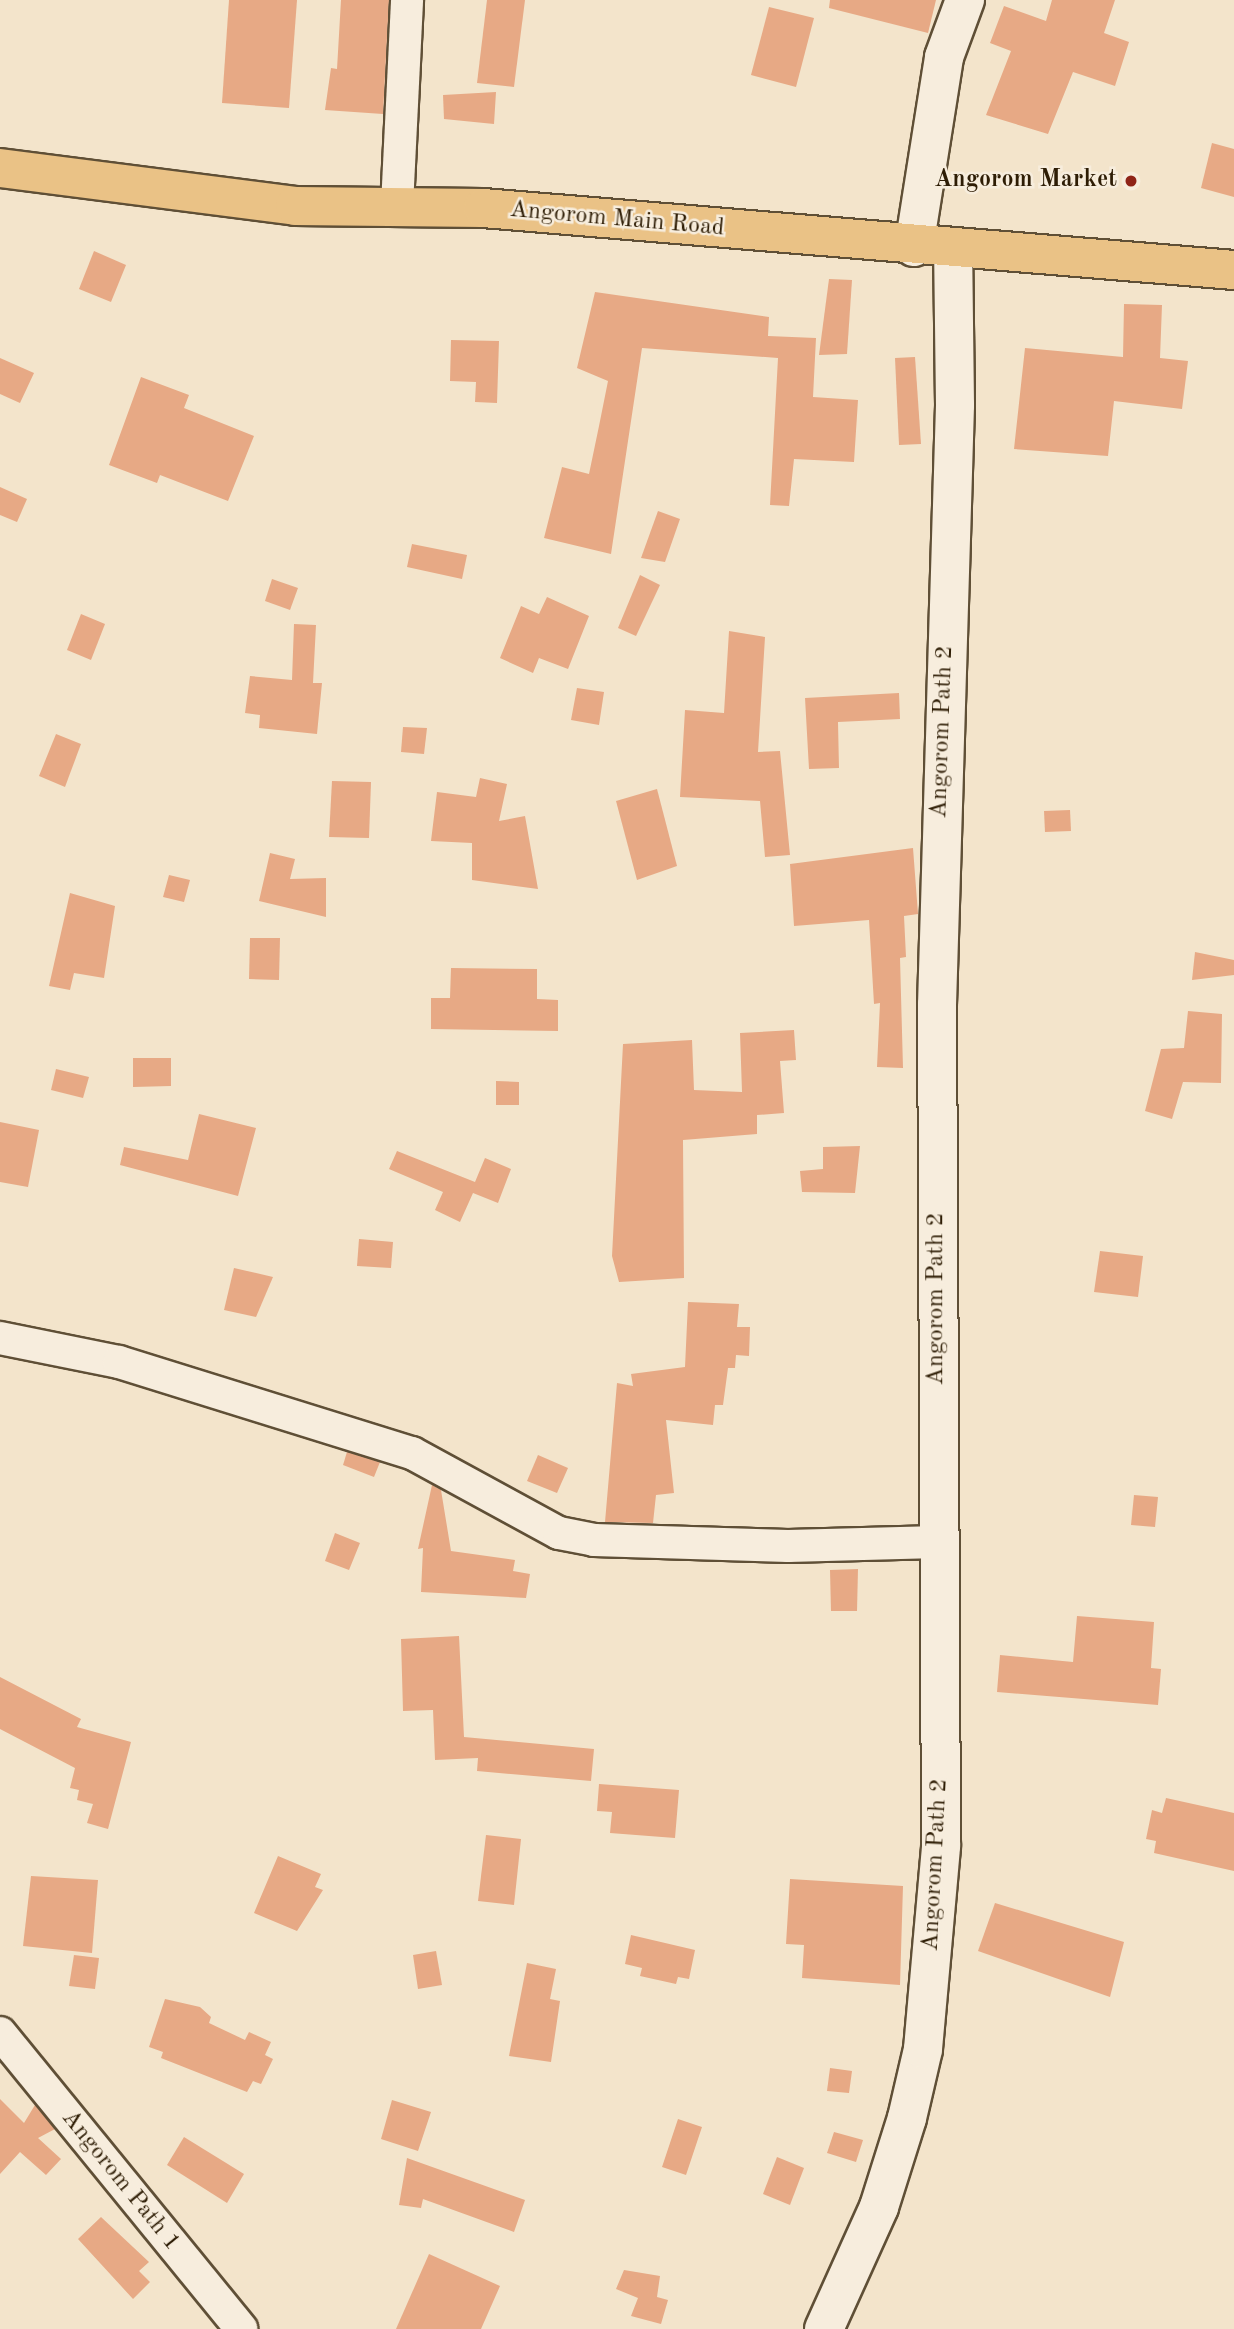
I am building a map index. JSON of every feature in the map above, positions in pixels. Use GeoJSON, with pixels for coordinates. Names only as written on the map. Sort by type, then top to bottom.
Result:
{"type":"FeatureCollection","features":[{"type":"Feature","properties":{"kind":"highway","name":"Angorom Main Road"},"geometry":{"type":"LineString","coordinates":[[0,167],[295,206],[483,208],[914,247],[1234,270]]}},
{"type":"Feature","properties":{"kind":"street"},"geometry":{"type":"LineString","coordinates":[[397,206],[407,0]]}},
{"type":"Feature","properties":{"kind":"street"},"geometry":{"type":"LineString","coordinates":[[914,247],[944,57],[965,0]]}},
{"type":"Feature","properties":{"kind":"street","name":"Angorom Path 2"},"geometry":{"type":"LineString","coordinates":[[824,2329],[879,2207],[923,2049],[941,1846],[937,1005],[955,405],[953,249]]}},
{"type":"Feature","properties":{"kind":"street"},"geometry":{"type":"LineString","coordinates":[[0,1338],[119,1362],[412,1453],[559,1533],[594,1540],[788,1546],[938,1542]]}},
{"type":"Feature","properties":{"kind":"street","name":"Angorom Path 1"},"geometry":{"type":"LineString","coordinates":[[0,2033],[242,2329]]}},
{"type":"Feature","properties":{"kind":"building"},"geometry":{"type":"Polygon","coordinates":[[[229,0],[297,0],[289,108],[222,103],[229,0]]]}},
{"type":"Feature","properties":{"kind":"building"},"geometry":{"type":"Polygon","coordinates":[[[341,0],[389,0],[383,114],[325,110],[331,68],[337,69],[341,0]]]}},
{"type":"Feature","properties":{"kind":"building"},"geometry":{"type":"Polygon","coordinates":[[[487,0],[525,0],[514,87],[477,83],[487,0]]]}},
{"type":"Feature","properties":{"kind":"building"},"geometry":{"type":"Polygon","coordinates":[[[830,0],[936,0],[928,33],[829,8],[830,0]]]}},
{"type":"Feature","properties":{"kind":"building"},"geometry":{"type":"Polygon","coordinates":[[[1052,0],[1115,0],[1104,33],[1129,42],[1115,86],[1073,72],[1048,134],[986,115],[1011,51],[990,43],[1004,6],[1046,21],[1052,0]]]}},
{"type":"Feature","properties":{"kind":"building"},"geometry":{"type":"Polygon","coordinates":[[[769,7],[814,18],[796,87],[751,75],[769,7]]]}},
{"type":"Feature","properties":{"kind":"building"},"geometry":{"type":"Polygon","coordinates":[[[496,92],[494,124],[444,119],[443,95],[496,92]]]}},
{"type":"Feature","properties":{"kind":"building"},"geometry":{"type":"Polygon","coordinates":[[[1212,143],[1234,149],[1234,197],[1201,188],[1212,143]]]}},
{"type":"Feature","properties":{"kind":"building"},"geometry":{"type":"Polygon","coordinates":[[[94,251],[126,265],[111,302],[79,289],[94,251]]]}},
{"type":"Feature","properties":{"kind":"building"},"geometry":{"type":"Polygon","coordinates":[[[829,279],[852,280],[847,354],[819,355],[829,279]]]}},
{"type":"Feature","properties":{"kind":"building"},"geometry":{"type":"Polygon","coordinates":[[[595,292],[769,317],[768,336],[816,338],[813,397],[858,400],[854,462],[794,459],[789,506],[770,505],[778,358],[642,348],[611,554],[544,538],[562,467],[589,474],[599,426],[608,381],[577,368],[595,292]]]}},
{"type":"Feature","properties":{"kind":"building"},"geometry":{"type":"Polygon","coordinates":[[[1124,304],[1162,305],[1160,358],[1188,361],[1182,409],[1114,401],[1108,456],[1014,449],[1025,348],[1123,357],[1124,304]]]}},
{"type":"Feature","properties":{"kind":"building"},"geometry":{"type":"Polygon","coordinates":[[[451,340],[499,341],[497,403],[475,402],[476,382],[450,381],[451,340]]]}},
{"type":"Feature","properties":{"kind":"building"},"geometry":{"type":"Polygon","coordinates":[[[915,357],[921,444],[899,445],[895,358],[915,357]]]}},
{"type":"Feature","properties":{"kind":"building"},"geometry":{"type":"Polygon","coordinates":[[[0,358],[34,373],[20,403],[0,394],[0,358]]]}},
{"type":"Feature","properties":{"kind":"building"},"geometry":{"type":"Polygon","coordinates":[[[141,377],[189,395],[184,408],[254,436],[228,501],[160,475],[157,483],[109,465],[141,377]]]}},
{"type":"Feature","properties":{"kind":"building"},"geometry":{"type":"Polygon","coordinates":[[[0,487],[27,499],[17,522],[0,515],[0,487]]]}},
{"type":"Feature","properties":{"kind":"building"},"geometry":{"type":"Polygon","coordinates":[[[658,511],[680,519],[665,562],[641,558],[658,511]]]}},
{"type":"Feature","properties":{"kind":"building"},"geometry":{"type":"Polygon","coordinates":[[[412,544],[467,555],[462,579],[407,567],[412,544]]]}},
{"type":"Feature","properties":{"kind":"building"},"geometry":{"type":"Polygon","coordinates":[[[640,575],[660,585],[636,636],[618,628],[640,575]]]}},
{"type":"Feature","properties":{"kind":"building"},"geometry":{"type":"Polygon","coordinates":[[[272,579],[298,588],[290,610],[265,601],[272,579]]]}},
{"type":"Feature","properties":{"kind":"building"},"geometry":{"type":"Polygon","coordinates":[[[547,597],[589,616],[568,669],[539,658],[533,673],[500,658],[521,606],[539,614],[547,597]]]}},
{"type":"Feature","properties":{"kind":"building"},"geometry":{"type":"Polygon","coordinates":[[[81,614],[105,624],[91,660],[67,650],[81,614]]]}},
{"type":"Feature","properties":{"kind":"building"},"geometry":{"type":"Polygon","coordinates":[[[294,624],[316,625],[313,683],[322,683],[317,734],[259,728],[260,715],[245,713],[250,676],[292,680],[294,624]]]}},
{"type":"Feature","properties":{"kind":"building"},"geometry":{"type":"Polygon","coordinates":[[[729,631],[765,637],[758,752],[780,751],[790,855],[765,857],[760,801],[680,797],[685,710],[724,713],[729,631]]]}},
{"type":"Feature","properties":{"kind":"building"},"geometry":{"type":"Polygon","coordinates":[[[577,688],[604,692],[599,725],[571,720],[577,688]]]}},
{"type":"Feature","properties":{"kind":"building"},"geometry":{"type":"Polygon","coordinates":[[[899,693],[900,719],[838,722],[839,768],[809,769],[805,698],[899,693]]]}},
{"type":"Feature","properties":{"kind":"building"},"geometry":{"type":"Polygon","coordinates":[[[403,727],[427,728],[424,754],[401,752],[403,727]]]}},
{"type":"Feature","properties":{"kind":"building"},"geometry":{"type":"Polygon","coordinates":[[[56,734],[81,744],[65,787],[39,776],[56,734]]]}},
{"type":"Feature","properties":{"kind":"building"},"geometry":{"type":"Polygon","coordinates":[[[480,778],[507,784],[499,821],[525,816],[538,889],[472,880],[472,843],[431,841],[437,792],[476,797],[480,778]]]}},
{"type":"Feature","properties":{"kind":"building"},"geometry":{"type":"Polygon","coordinates":[[[332,781],[371,782],[369,838],[329,837],[332,781]]]}},
{"type":"Feature","properties":{"kind":"building"},"geometry":{"type":"Polygon","coordinates":[[[657,789],[677,866],[637,880],[616,801],[657,789]]]}},
{"type":"Feature","properties":{"kind":"building"},"geometry":{"type":"Polygon","coordinates":[[[1070,810],[1071,831],[1045,832],[1044,811],[1070,810]]]}},
{"type":"Feature","properties":{"kind":"building"},"geometry":{"type":"Polygon","coordinates":[[[913,848],[918,914],[904,916],[906,957],[900,958],[903,1068],[877,1067],[880,1003],[874,1004],[869,920],[794,926],[790,864],[913,848]]]}},
{"type":"Feature","properties":{"kind":"building"},"geometry":{"type":"Polygon","coordinates":[[[270,853],[295,859],[290,879],[326,878],[326,917],[259,901],[270,853]]]}},
{"type":"Feature","properties":{"kind":"building"},"geometry":{"type":"Polygon","coordinates":[[[169,875],[190,880],[184,902],[163,897],[169,875]]]}},
{"type":"Feature","properties":{"kind":"building"},"geometry":{"type":"Polygon","coordinates":[[[70,893],[115,906],[104,978],[74,973],[70,990],[49,986],[70,893]]]}},
{"type":"Feature","properties":{"kind":"building"},"geometry":{"type":"Polygon","coordinates":[[[250,938],[280,938],[279,980],[249,979],[250,938]]]}},
{"type":"Feature","properties":{"kind":"building"},"geometry":{"type":"Polygon","coordinates":[[[1195,952],[1234,960],[1234,975],[1192,980],[1195,952]]]}},
{"type":"Feature","properties":{"kind":"building"},"geometry":{"type":"Polygon","coordinates":[[[451,968],[537,969],[537,999],[558,1000],[558,1031],[431,1029],[431,998],[450,998],[451,968]]]}},
{"type":"Feature","properties":{"kind":"building"},"geometry":{"type":"Polygon","coordinates":[[[1188,1011],[1222,1014],[1221,1083],[1183,1082],[1172,1119],[1145,1111],[1161,1049],[1184,1048],[1188,1011]]]}},
{"type":"Feature","properties":{"kind":"building"},"geometry":{"type":"Polygon","coordinates":[[[794,1030],[796,1060],[780,1061],[784,1113],[757,1115],[757,1134],[683,1140],[684,1278],[619,1282],[612,1256],[623,1044],[692,1040],[694,1090],[742,1092],[740,1033],[794,1030]]]}},
{"type":"Feature","properties":{"kind":"building"},"geometry":{"type":"Polygon","coordinates":[[[133,1058],[171,1058],[171,1086],[133,1087],[133,1058]]]}},
{"type":"Feature","properties":{"kind":"building"},"geometry":{"type":"Polygon","coordinates":[[[56,1069],[89,1077],[83,1098],[51,1090],[56,1069]]]}},
{"type":"Feature","properties":{"kind":"building"},"geometry":{"type":"Polygon","coordinates":[[[496,1081],[519,1082],[519,1105],[496,1105],[496,1081]]]}},
{"type":"Feature","properties":{"kind":"building"},"geometry":{"type":"Polygon","coordinates":[[[199,1114],[256,1128],[238,1196],[120,1165],[124,1147],[188,1160],[199,1114]]]}},
{"type":"Feature","properties":{"kind":"building"},"geometry":{"type":"Polygon","coordinates":[[[0,1122],[39,1130],[28,1187],[0,1182],[0,1122]]]}},
{"type":"Feature","properties":{"kind":"building"},"geometry":{"type":"Polygon","coordinates":[[[860,1146],[855,1193],[802,1192],[800,1171],[823,1169],[823,1147],[860,1146]]]}},
{"type":"Feature","properties":{"kind":"building"},"geometry":{"type":"Polygon","coordinates":[[[397,1151],[475,1182],[485,1158],[511,1169],[498,1203],[473,1193],[460,1222],[435,1210],[443,1192],[389,1169],[397,1151]]]}},
{"type":"Feature","properties":{"kind":"building"},"geometry":{"type":"Polygon","coordinates":[[[359,1239],[393,1242],[391,1268],[357,1266],[359,1239]]]}},
{"type":"Feature","properties":{"kind":"building"},"geometry":{"type":"Polygon","coordinates":[[[1100,1251],[1143,1256],[1138,1297],[1094,1292],[1100,1251]]]}},
{"type":"Feature","properties":{"kind":"building"},"geometry":{"type":"Polygon","coordinates":[[[234,1268],[273,1277],[256,1317],[224,1310],[234,1268]]]}},
{"type":"Feature","properties":{"kind":"building"},"geometry":{"type":"Polygon","coordinates":[[[688,1302],[739,1304],[737,1327],[750,1327],[749,1356],[736,1355],[735,1368],[728,1368],[723,1405],[715,1405],[713,1425],[666,1420],[674,1493],[656,1495],[653,1523],[605,1522],[617,1383],[633,1386],[631,1374],[685,1367],[688,1302]]]}},
{"type":"Feature","properties":{"kind":"building"},"geometry":{"type":"Polygon","coordinates":[[[347,1452],[380,1462],[374,1477],[343,1465],[347,1452]]]}},
{"type":"Feature","properties":{"kind":"building"},"geometry":{"type":"Polygon","coordinates":[[[538,1455],[568,1468],[557,1493],[527,1481],[538,1455]]]}},
{"type":"Feature","properties":{"kind":"building"},"geometry":{"type":"Polygon","coordinates":[[[432,1485],[441,1490],[451,1551],[515,1560],[513,1571],[530,1574],[526,1598],[421,1592],[423,1548],[418,1549],[432,1485]]]}},
{"type":"Feature","properties":{"kind":"building"},"geometry":{"type":"Polygon","coordinates":[[[1134,1495],[1158,1497],[1155,1527],[1131,1525],[1134,1495]]]}},
{"type":"Feature","properties":{"kind":"building"},"geometry":{"type":"Polygon","coordinates":[[[335,1533],[360,1543],[349,1570],[325,1561],[335,1533]]]}},
{"type":"Feature","properties":{"kind":"building"},"geometry":{"type":"Polygon","coordinates":[[[858,1569],[857,1611],[831,1611],[830,1570],[858,1569]]]}},
{"type":"Feature","properties":{"kind":"building"},"geometry":{"type":"Polygon","coordinates":[[[1077,1616],[1154,1622],[1151,1668],[1161,1669],[1158,1705],[997,1692],[1000,1655],[1073,1662],[1077,1616]]]}},
{"type":"Feature","properties":{"kind":"building"},"geometry":{"type":"Polygon","coordinates":[[[459,1636],[464,1737],[594,1749],[591,1781],[477,1771],[478,1758],[435,1760],[433,1710],[403,1711],[401,1639],[459,1636]]]}},
{"type":"Feature","properties":{"kind":"building"},"geometry":{"type":"Polygon","coordinates":[[[0,1677],[81,1719],[77,1727],[131,1742],[108,1829],[87,1823],[93,1804],[77,1800],[79,1790],[70,1788],[75,1768],[0,1729],[0,1677]]]}},
{"type":"Feature","properties":{"kind":"building"},"geometry":{"type":"Polygon","coordinates":[[[599,1784],[679,1790],[675,1838],[610,1833],[612,1812],[597,1811],[599,1784]]]}},
{"type":"Feature","properties":{"kind":"building"},"geometry":{"type":"Polygon","coordinates":[[[1166,1798],[1234,1813],[1234,1871],[1154,1853],[1156,1841],[1146,1839],[1152,1810],[1162,1813],[1166,1798]]]}},
{"type":"Feature","properties":{"kind":"building"},"geometry":{"type":"Polygon","coordinates":[[[486,1835],[521,1839],[514,1905],[478,1901],[486,1835]]]}},
{"type":"Feature","properties":{"kind":"building"},"geometry":{"type":"Polygon","coordinates":[[[278,1856],[321,1874],[315,1887],[323,1890],[297,1931],[254,1913],[278,1856]]]}},
{"type":"Feature","properties":{"kind":"building"},"geometry":{"type":"Polygon","coordinates":[[[31,1876],[98,1880],[92,1953],[23,1946],[31,1876]]]}},
{"type":"Feature","properties":{"kind":"building"},"geometry":{"type":"Polygon","coordinates":[[[790,1879],[903,1886],[900,1985],[802,1978],[804,1945],[786,1944],[790,1879]]]}},
{"type":"Feature","properties":{"kind":"building"},"geometry":{"type":"Polygon","coordinates":[[[995,1903],[1124,1942],[1110,1997],[978,1951],[995,1903]]]}},
{"type":"Feature","properties":{"kind":"building"},"geometry":{"type":"Polygon","coordinates":[[[631,1935],[695,1950],[689,1979],[678,1977],[676,1984],[640,1976],[642,1968],[625,1964],[631,1935]]]}},
{"type":"Feature","properties":{"kind":"building"},"geometry":{"type":"Polygon","coordinates":[[[436,1951],[442,1985],[418,1989],[413,1955],[436,1951]]]}},
{"type":"Feature","properties":{"kind":"building"},"geometry":{"type":"Polygon","coordinates":[[[74,1955],[99,1958],[95,1989],[69,1986],[74,1955]]]}},
{"type":"Feature","properties":{"kind":"building"},"geometry":{"type":"Polygon","coordinates":[[[527,1963],[556,1969],[550,1999],[560,2001],[551,2062],[509,2056],[527,1963]]]}},
{"type":"Feature","properties":{"kind":"building"},"geometry":{"type":"Polygon","coordinates":[[[165,1999],[200,2007],[211,2017],[209,2023],[245,2040],[249,2032],[271,2042],[265,2055],[273,2059],[261,2084],[253,2081],[247,2092],[161,2058],[163,2052],[149,2047],[165,1999]]]}},
{"type":"Feature","properties":{"kind":"building"},"geometry":{"type":"Polygon","coordinates":[[[830,2068],[852,2071],[849,2093],[827,2091],[830,2068]]]}},
{"type":"Feature","properties":{"kind":"building"},"geometry":{"type":"Polygon","coordinates":[[[0,2099],[24,2123],[35,2105],[55,2129],[38,2138],[61,2159],[46,2175],[20,2152],[0,2174],[0,2099]]]}},
{"type":"Feature","properties":{"kind":"building"},"geometry":{"type":"Polygon","coordinates":[[[392,2100],[431,2112],[418,2151],[381,2139],[392,2100]]]}},
{"type":"Feature","properties":{"kind":"building"},"geometry":{"type":"Polygon","coordinates":[[[678,2119],[702,2127],[686,2175],[662,2167],[678,2119]]]}},
{"type":"Feature","properties":{"kind":"building"},"geometry":{"type":"Polygon","coordinates":[[[834,2132],[863,2140],[856,2162],[827,2153],[834,2132]]]}},
{"type":"Feature","properties":{"kind":"building"},"geometry":{"type":"Polygon","coordinates":[[[184,2137],[244,2174],[227,2203],[167,2165],[184,2137]]]}},
{"type":"Feature","properties":{"kind":"building"},"geometry":{"type":"Polygon","coordinates":[[[777,2157],[804,2168],[790,2205],[763,2194],[777,2157]]]}},
{"type":"Feature","properties":{"kind":"building"},"geometry":{"type":"Polygon","coordinates":[[[407,2158],[525,2200],[514,2232],[423,2199],[421,2208],[399,2205],[407,2158]]]}},
{"type":"Feature","properties":{"kind":"building"},"geometry":{"type":"Polygon","coordinates":[[[101,2217],[149,2262],[139,2271],[150,2282],[133,2299],[78,2239],[101,2217]]]}},
{"type":"Feature","properties":{"kind":"building"},"geometry":{"type":"Polygon","coordinates":[[[429,2254],[500,2286],[481,2329],[396,2329],[429,2254]]]}},
{"type":"Feature","properties":{"kind":"building"},"geometry":{"type":"Polygon","coordinates":[[[624,2270],[660,2276],[657,2297],[668,2300],[661,2324],[631,2316],[638,2298],[616,2289],[624,2270]]]}},
{"type":"Feature","properties":{"kind":"place","name":"Angorom Market"},"geometry":{"type":"Point","coordinates":[1131,181]}}]}
